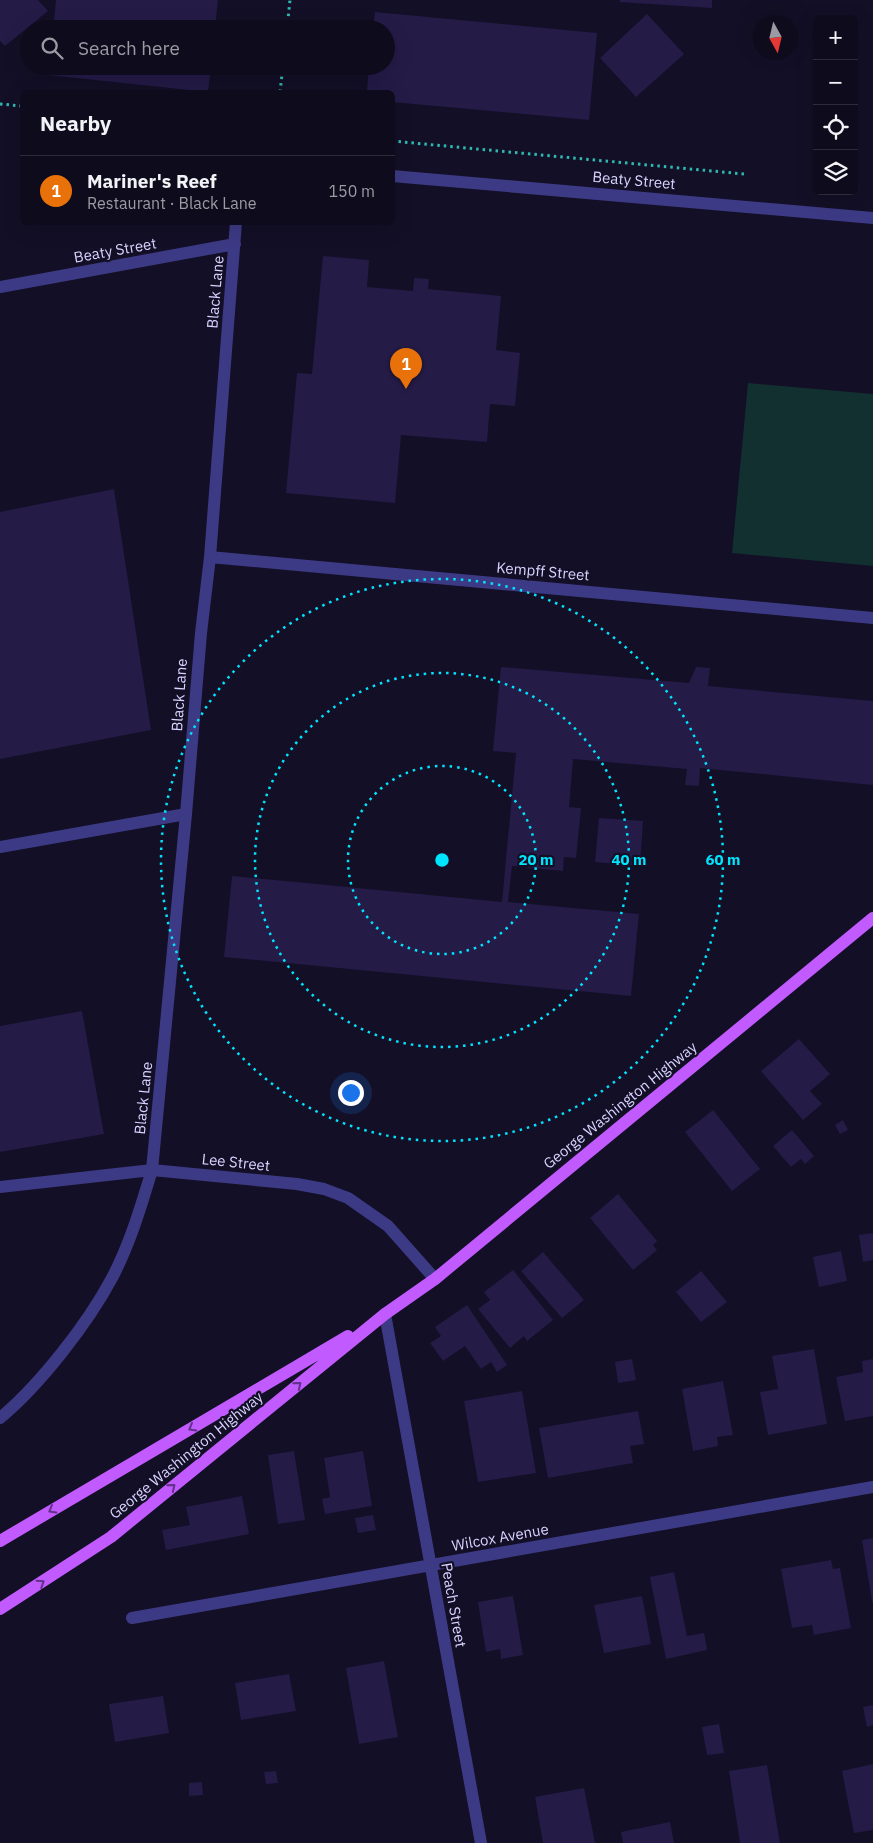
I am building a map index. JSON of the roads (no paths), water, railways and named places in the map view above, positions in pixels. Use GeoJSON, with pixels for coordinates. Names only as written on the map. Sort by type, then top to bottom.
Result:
{"type":"FeatureCollection","features":[{"type":"Feature","properties":{"kind":"main road","name":"George Washington Highway"},"geometry":{"type":"LineString","coordinates":[[0,1609],[111,1537],[385,1314],[435,1279],[873,918]]}},
{"type":"Feature","properties":{"kind":"main road","name":"George Washington Highway"},"geometry":{"type":"LineString","coordinates":[[0,1541],[385,1314]]}},
{"type":"Feature","properties":{"kind":"street","name":"Beaty Street"},"geometry":{"type":"LineString","coordinates":[[395,176],[873,218]]}},
{"type":"Feature","properties":{"kind":"street","name":"Black Lane"},"geometry":{"type":"LineString","coordinates":[[0,1418],[54,1362],[112,1278],[132,1233],[152,1170],[186,814],[201,633],[210,557],[236,225]]}},
{"type":"Feature","properties":{"kind":"street","name":"Beaty Street"},"geometry":{"type":"LineString","coordinates":[[0,287],[235,244]]}},
{"type":"Feature","properties":{"kind":"street","name":"Kempff Street"},"geometry":{"type":"LineString","coordinates":[[210,557],[873,618]]}},
{"type":"Feature","properties":{"kind":"street"},"geometry":{"type":"LineString","coordinates":[[0,847],[186,814]]}},
{"type":"Feature","properties":{"kind":"street","name":"Lee Street"},"geometry":{"type":"LineString","coordinates":[[0,1187],[152,1170],[298,1184],[324,1189],[348,1198],[388,1226],[435,1279]]}},
{"type":"Feature","properties":{"kind":"street","name":"Peach Street"},"geometry":{"type":"LineString","coordinates":[[385,1314],[481,1843]]}},
{"type":"Feature","properties":{"kind":"street","name":"Wilcox Avenue"},"geometry":{"type":"LineString","coordinates":[[132,1618],[873,1487]]}},
{"type":"Feature","properties":{"kind":"place","name":"Mariner's Reef"},"geometry":{"type":"Point","coordinates":[406,389]}}]}
